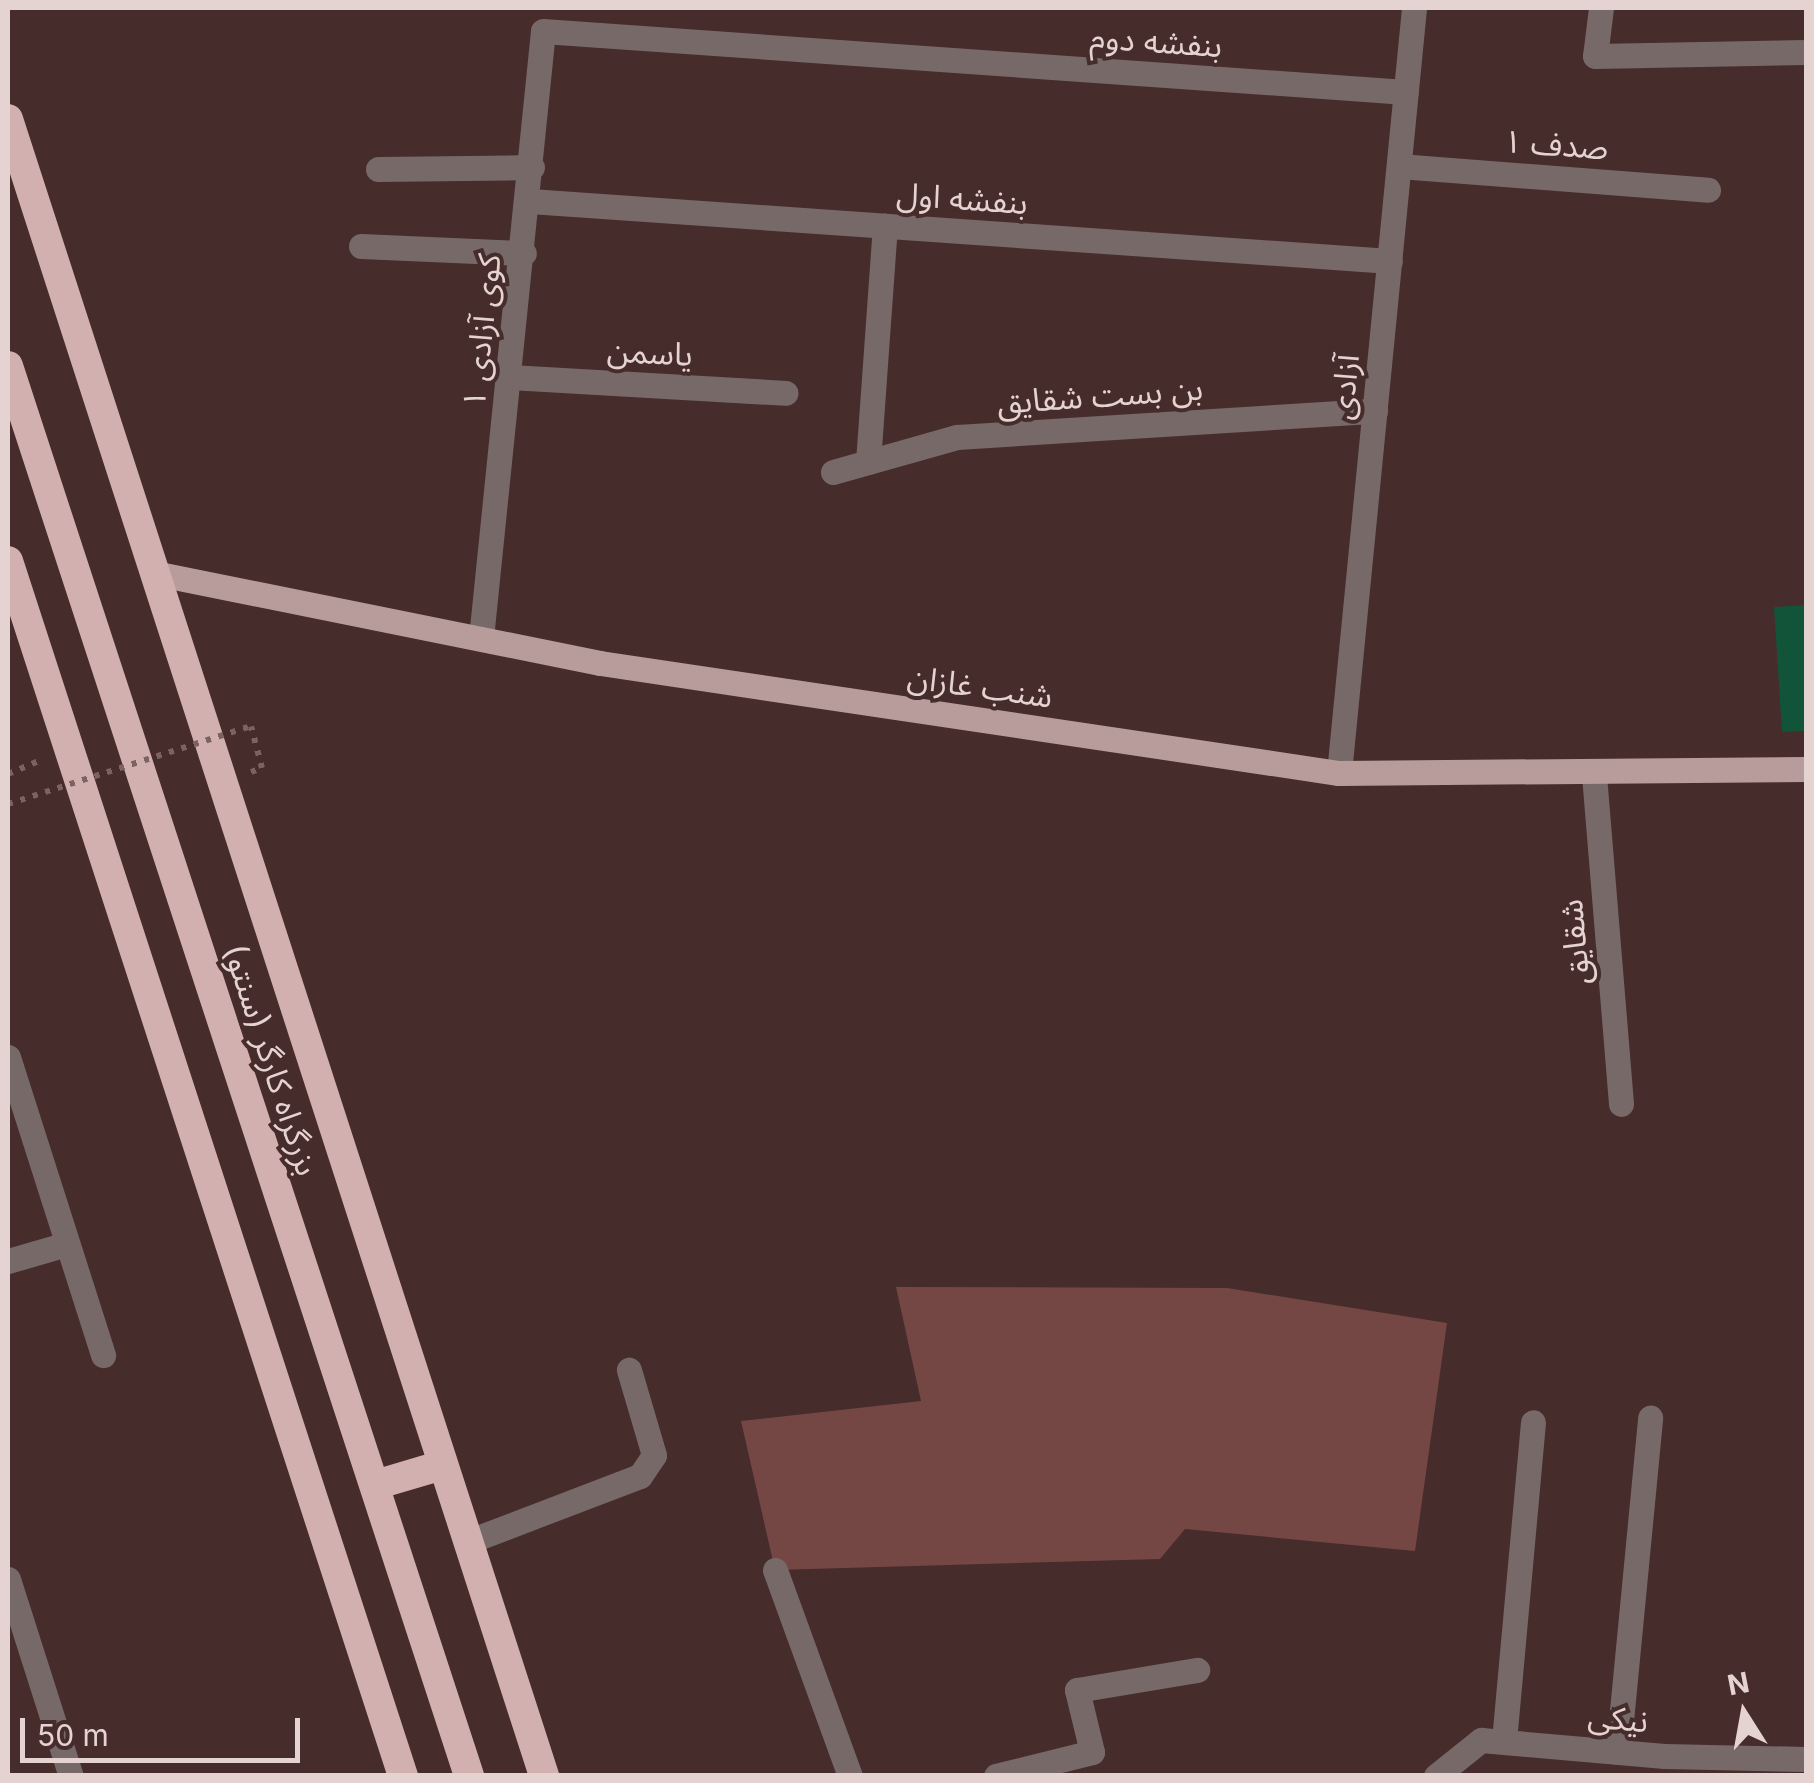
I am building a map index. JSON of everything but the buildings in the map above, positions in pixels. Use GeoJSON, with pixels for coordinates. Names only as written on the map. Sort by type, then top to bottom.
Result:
{"type":"FeatureCollection","features":[{"type":"Feature","properties":{"kind":"highway"},"geometry":{"type":"LineString","coordinates":[[8,119],[544,1776]]}},
{"type":"Feature","properties":{"kind":"highway","name":"بزرگراه کارگر (سنتو)"},"geometry":{"type":"LineString","coordinates":[[8,366],[469,1776]]}},
{"type":"Feature","properties":{"kind":"highway"},"geometry":{"type":"LineString","coordinates":[[8,561],[403,1776]]}},
{"type":"Feature","properties":{"kind":"highway"},"geometry":{"type":"LineString","coordinates":[[375,1485],[442,1465]]}},
{"type":"Feature","properties":{"kind":"main road","name":"شنب غازان"},"geometry":{"type":"LineString","coordinates":[[154,573],[600,663],[1340,773],[1594,775],[1806,769]]}},
{"type":"Feature","properties":{"kind":"street","name":"آزادی"},"geometry":{"type":"LineString","coordinates":[[1340,773],[1414,8]]}},
{"type":"Feature","properties":{"kind":"street"},"geometry":{"type":"LineString","coordinates":[[1601,8],[1595,56],[1806,52]]}},
{"type":"Feature","properties":{"kind":"street","name":"بنفشه دوم"},"geometry":{"type":"LineString","coordinates":[[543,31],[1406,92]]}},
{"type":"Feature","properties":{"kind":"street","name":"کوی آزادی ۱"},"geometry":{"type":"LineString","coordinates":[[481,638],[530,201],[543,31]]}},
{"type":"Feature","properties":{"kind":"street","name":"صدف ۱"},"geometry":{"type":"LineString","coordinates":[[1399,166],[1708,190]]}},
{"type":"Feature","properties":{"kind":"street"},"geometry":{"type":"LineString","coordinates":[[378,168],[532,167]]}},
{"type":"Feature","properties":{"kind":"street","name":"بنفشه اول"},"geometry":{"type":"LineString","coordinates":[[530,201],[1390,261]]}},
{"type":"Feature","properties":{"kind":"street"},"geometry":{"type":"LineString","coordinates":[[868,462],[885,226]]}},
{"type":"Feature","properties":{"kind":"street"},"geometry":{"type":"LineString","coordinates":[[361,246],[524,253]]}},
{"type":"Feature","properties":{"kind":"street","name":"یاسمن"},"geometry":{"type":"LineString","coordinates":[[510,377],[786,393]]}},
{"type":"Feature","properties":{"kind":"street","name":"بن بست شقایق"},"geometry":{"type":"LineString","coordinates":[[833,472],[957,438],[1375,411]]}},
{"type":"Feature","properties":{"kind":"street","name":"شقایق"},"geometry":{"type":"LineString","coordinates":[[1594,775],[1621,1104]]}},
{"type":"Feature","properties":{"kind":"street"},"geometry":{"type":"LineString","coordinates":[[8,1058],[103,1355]]}},
{"type":"Feature","properties":{"kind":"street"},"geometry":{"type":"LineString","coordinates":[[8,1261],[67,1244]]}},
{"type":"Feature","properties":{"kind":"street"},"geometry":{"type":"LineString","coordinates":[[467,1542],[640,1476],[654,1454],[629,1370]]}},
{"type":"Feature","properties":{"kind":"street"},"geometry":{"type":"LineString","coordinates":[[1618,1752],[1650,1418]]}},
{"type":"Feature","properties":{"kind":"street"},"geometry":{"type":"LineString","coordinates":[[1504,1742],[1534,1422]]}},
{"type":"Feature","properties":{"kind":"street"},"geometry":{"type":"LineString","coordinates":[[775,1570],[850,1776]]}},
{"type":"Feature","properties":{"kind":"street"},"geometry":{"type":"LineString","coordinates":[[8,1579],[70,1776]]}},
{"type":"Feature","properties":{"kind":"street"},"geometry":{"type":"LineString","coordinates":[[996,1776],[1094,1764],[1078,1690],[1196,1670]]}},
{"type":"Feature","properties":{"kind":"street","name":"نیکی"},"geometry":{"type":"LineString","coordinates":[[1443,1772],[1481,1740],[1618,1752],[1806,1759]]}},
{"type":"Feature","properties":{"kind":"path"},"geometry":{"type":"LineString","coordinates":[[8,804],[251,726],[262,768]]}},
{"type":"Feature","properties":{"kind":"shaded area"},"geometry":{"type":"Polygon","coordinates":[[[896,1287],[1227,1288],[1447,1323],[1415,1551],[1185,1529],[1160,1559],[775,1570],[741,1421],[921,1401],[896,1287]]]}}]}
